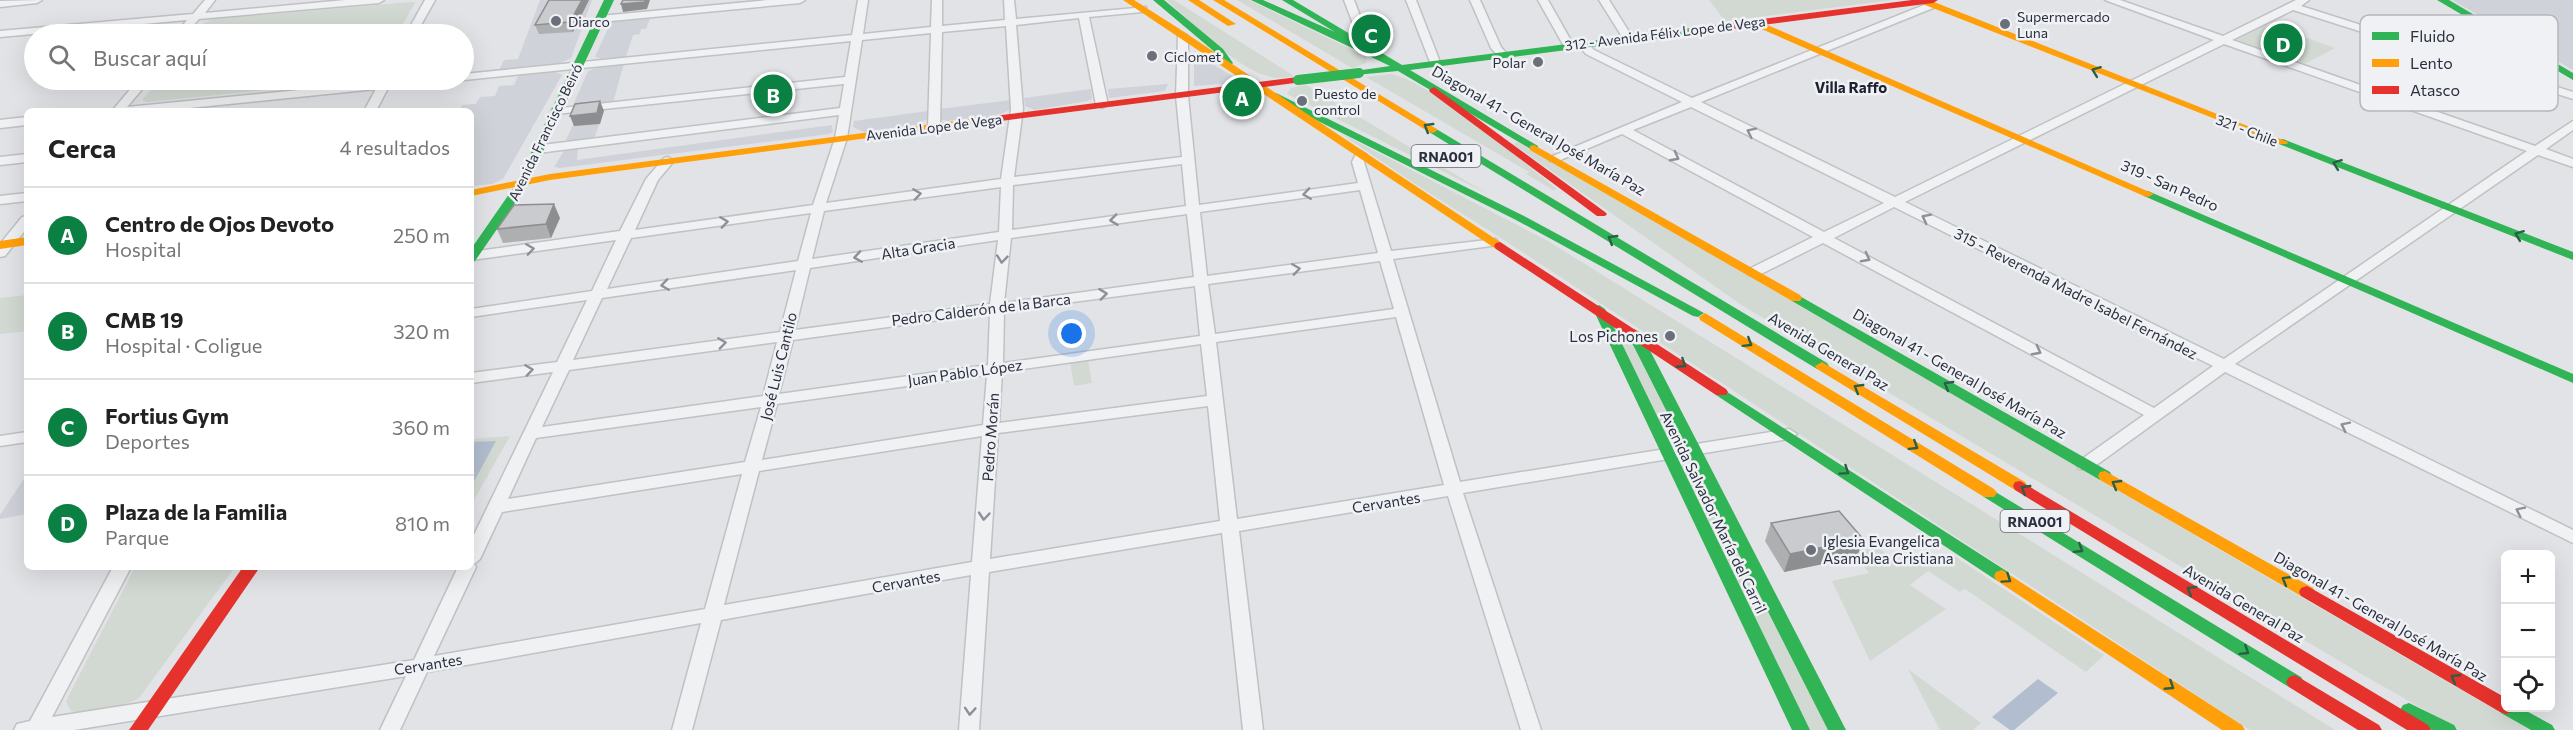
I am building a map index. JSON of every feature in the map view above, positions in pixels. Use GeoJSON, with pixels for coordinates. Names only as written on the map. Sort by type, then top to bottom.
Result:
{"type":"FeatureCollection","features":[{"type":"Feature","properties":{"kind":"main road","name":"Avenida Francisco Beiró"},"geometry":{"type":"LineString","coordinates":[[474,254],[522,184],[609,0]]}},
{"type":"Feature","properties":{"kind":"main road"},"geometry":{"type":"LineString","coordinates":[[1128,0],[1262,85],[1491,242],[1789,434],[2236,730]]}},
{"type":"Feature","properties":{"kind":"main road"},"geometry":{"type":"LineString","coordinates":[[1158,0],[1220,51],[1228,63]]}},
{"type":"Feature","properties":{"kind":"main road"},"geometry":{"type":"LineString","coordinates":[[1193,0],[1335,88]]}},
{"type":"Feature","properties":{"kind":"main road","name":"Avenida General Paz"},"geometry":{"type":"LineString","coordinates":[[1218,0],[2422,730]]}},
{"type":"Feature","properties":{"kind":"main road"},"geometry":{"type":"LineString","coordinates":[[1256,0],[1378,56]]}},
{"type":"Feature","properties":{"kind":"main road"},"geometry":{"type":"LineString","coordinates":[[1287,0],[1378,56]]}},
{"type":"Feature","properties":{"kind":"main road"},"geometry":{"type":"LineString","coordinates":[[2442,0],[2468,15]]}},
{"type":"Feature","properties":{"kind":"main road","name":"312 - Avenida Félix Lope de Vega"},"geometry":{"type":"LineString","coordinates":[[1398,68],[1928,2]]}},
{"type":"Feature","properties":{"kind":"main road","name":"321 - Chile"},"geometry":{"type":"LineString","coordinates":[[1928,2],[2132,85],[2573,256]]}},
{"type":"Feature","properties":{"kind":"main road","name":"319 - San Pedro"},"geometry":{"type":"LineString","coordinates":[[1753,22],[2573,379]]}},
{"type":"Feature","properties":{"kind":"main road","name":"Diagonal 41 - General José María Paz"},"geometry":{"type":"LineString","coordinates":[[1378,56],[2501,704]]}},
{"type":"Feature","properties":{"kind":"main road","name":"Avenida Lope de Vega"},"geometry":{"type":"LineString","coordinates":[[474,192],[550,177],[668,161],[1398,68]]}},
{"type":"Feature","properties":{"kind":"main road"},"geometry":{"type":"LineString","coordinates":[[2558,68],[2573,77]]}},
{"type":"Feature","properties":{"kind":"main road"},"geometry":{"type":"LineString","coordinates":[[1434,90],[1716,302]]}},
{"type":"Feature","properties":{"kind":"main road"},"geometry":{"type":"LineString","coordinates":[[1276,96],[1479,197],[1698,313]]}},
{"type":"Feature","properties":{"kind":"main road","name":"RNA001"},"geometry":{"type":"LineString","coordinates":[[1522,203],[2373,730]]}},
{"type":"Feature","properties":{"kind":"main road"},"geometry":{"type":"LineString","coordinates":[[3,247],[24,243]]}},
{"type":"Feature","properties":{"kind":"main road","name":"Avenida Salvador María del Carril"},"geometry":{"type":"LineString","coordinates":[[1598,309],[1801,730]]}},
{"type":"Feature","properties":{"kind":"main road","name":"Avenida Salvador María del Carril"},"geometry":{"type":"LineString","coordinates":[[1633,332],[1837,730]]}},
{"type":"Feature","properties":{"kind":"main road"},"geometry":{"type":"LineString","coordinates":[[138,730],[250,570]]}},
{"type":"Feature","properties":{"kind":"main road"},"geometry":{"type":"LineString","coordinates":[[2259,631],[2448,730]]}},
{"type":"Feature","properties":{"kind":"main road","name":"Diagonal 41 - General José María Paz"},"geometry":{"type":"LineString","coordinates":[[2515,712],[2546,730]]}},
{"type":"Feature","properties":{"kind":"street"},"geometry":{"type":"LineString","coordinates":[[0,4],[37,0]]}},
{"type":"Feature","properties":{"kind":"street"},"geometry":{"type":"LineString","coordinates":[[190,24],[210,0]]}},
{"type":"Feature","properties":{"kind":"street"},"geometry":{"type":"LineString","coordinates":[[109,24],[379,0]]}},
{"type":"Feature","properties":{"kind":"street"},"geometry":{"type":"LineString","coordinates":[[417,24],[430,0]]}},
{"type":"Feature","properties":{"kind":"street"},"geometry":{"type":"LineString","coordinates":[[600,19],[800,0]]}},
{"type":"Feature","properties":{"kind":"street","name":"José Luis Cantilo"},"geometry":{"type":"LineString","coordinates":[[682,730],[770,401],[818,209],[841,138],[863,0]]}},
{"type":"Feature","properties":{"kind":"street"},"geometry":{"type":"LineString","coordinates":[[934,127],[937,0]]}},
{"type":"Feature","properties":{"kind":"street","name":"Pedro Morán"},"geometry":{"type":"LineString","coordinates":[[969,730],[991,429],[997,306],[1005,235],[1007,182],[1016,117],[1009,0]]}},
{"type":"Feature","properties":{"kind":"street"},"geometry":{"type":"LineString","coordinates":[[1349,0],[1360,29],[1358,43]]}},
{"type":"Feature","properties":{"kind":"street"},"geometry":{"type":"LineString","coordinates":[[1411,0],[1435,62]]}},
{"type":"Feature","properties":{"kind":"street"},"geometry":{"type":"LineString","coordinates":[[1475,0],[1496,48],[1502,54]]}},
{"type":"Feature","properties":{"kind":"street","name":"315 - Reverenda Madre Isabel Fernández"},"geometry":{"type":"LineString","coordinates":[[1543,0],[1575,45],[2573,537]]}},
{"type":"Feature","properties":{"kind":"street"},"geometry":{"type":"LineString","coordinates":[[1604,0],[1626,35],[1625,39]]}},
{"type":"Feature","properties":{"kind":"street"},"geometry":{"type":"LineString","coordinates":[[2110,0],[2360,88]]}},
{"type":"Feature","properties":{"kind":"street"},"geometry":{"type":"LineString","coordinates":[[1754,272],[2304,0]]}},
{"type":"Feature","properties":{"kind":"street"},"geometry":{"type":"LineString","coordinates":[[1554,158],[1928,2]]}},
{"type":"Feature","properties":{"kind":"street"},"geometry":{"type":"LineString","coordinates":[[2292,6],[2360,27]]}},
{"type":"Feature","properties":{"kind":"street"},"geometry":{"type":"LineString","coordinates":[[474,75],[1142,9]]}},
{"type":"Feature","properties":{"kind":"street"},"geometry":{"type":"LineString","coordinates":[[1083,14],[1102,105]]}},
{"type":"Feature","properties":{"kind":"street"},"geometry":{"type":"LineString","coordinates":[[0,34],[24,32]]}},
{"type":"Feature","properties":{"kind":"street"},"geometry":{"type":"LineString","coordinates":[[1184,36],[1182,96],[1188,160],[1253,730]]}},
{"type":"Feature","properties":{"kind":"street"},"geometry":{"type":"LineString","coordinates":[[556,111],[852,80]]}},
{"type":"Feature","properties":{"kind":"street"},"geometry":{"type":"LineString","coordinates":[[121,108],[136,90]]}},
{"type":"Feature","properties":{"kind":"street"},"geometry":{"type":"LineString","coordinates":[[152,108],[314,90]]}},
{"type":"Feature","properties":{"kind":"street"},"geometry":{"type":"LineString","coordinates":[[372,108],[382,90]]}},
{"type":"Feature","properties":{"kind":"street"},"geometry":{"type":"LineString","coordinates":[[2558,91],[2573,96]]}},
{"type":"Feature","properties":{"kind":"street"},"geometry":{"type":"LineString","coordinates":[[538,149],[847,111]]}},
{"type":"Feature","properties":{"kind":"street"},"geometry":{"type":"LineString","coordinates":[[2424,111],[2573,163]]}},
{"type":"Feature","properties":{"kind":"street"},"geometry":{"type":"LineString","coordinates":[[0,124],[24,121]]}},
{"type":"Feature","properties":{"kind":"street"},"geometry":{"type":"LineString","coordinates":[[2085,465],[2223,366],[2573,125]]}},
{"type":"Feature","properties":{"kind":"street"},"geometry":{"type":"LineString","coordinates":[[1623,130],[2155,415]]}},
{"type":"Feature","properties":{"kind":"street"},"geometry":{"type":"LineString","coordinates":[[1361,155],[1358,162],[1400,312],[1531,730]]}},
{"type":"Feature","properties":{"kind":"street"},"geometry":{"type":"LineString","coordinates":[[0,161],[24,158]]}},
{"type":"Feature","properties":{"kind":"street"},"geometry":{"type":"LineString","coordinates":[[474,257],[1007,182],[1188,160]]}},
{"type":"Feature","properties":{"kind":"street"},"geometry":{"type":"LineString","coordinates":[[474,553],[652,179],[668,161]]}},
{"type":"Feature","properties":{"kind":"street","name":"Alta Gracia"},"geometry":{"type":"LineString","coordinates":[[474,313],[1005,235],[1365,186]]}},
{"type":"Feature","properties":{"kind":"street"},"geometry":{"type":"LineString","coordinates":[[0,200],[24,197]]}},
{"type":"Feature","properties":{"kind":"street"},"geometry":{"type":"LineString","coordinates":[[3,247],[24,223]]}},
{"type":"Feature","properties":{"kind":"street","name":"Pedro Calderón de la Barca"},"geometry":{"type":"LineString","coordinates":[[474,378],[787,334],[1491,242]]}},
{"type":"Feature","properties":{"kind":"street","name":"Juan Pablo López"},"geometry":{"type":"LineString","coordinates":[[531,434],[995,367],[1400,312]]}},
{"type":"Feature","properties":{"kind":"street"},"geometry":{"type":"LineString","coordinates":[[496,507],[991,429],[1214,400]]}},
{"type":"Feature","properties":{"kind":"street","name":"Cervantes"},"geometry":{"type":"LineString","coordinates":[[32,729],[421,666],[980,567],[1789,434]]}},
{"type":"Feature","properties":{"kind":"street"},"geometry":{"type":"LineString","coordinates":[[0,441],[24,437]]}},
{"type":"Feature","properties":{"kind":"street"},"geometry":{"type":"LineString","coordinates":[[32,729],[120,570]]}},
{"type":"Feature","properties":{"kind":"street"},"geometry":{"type":"LineString","coordinates":[[390,730],[466,570]]}},
{"type":"Feature","properties":{"kind":"shaded area"},"geometry":{"type":"Polygon","coordinates":[[[540,0],[592,0],[571,58],[555,65],[499,70],[504,60],[518,59],[540,0]]]}},
{"type":"Feature","properties":{"kind":"shaded area"},"geometry":{"type":"Polygon","coordinates":[[[1166,0],[1174,0],[1294,76],[1271,77],[1244,65],[1230,56],[1166,0]]]}},
{"type":"Feature","properties":{"kind":"shaded area"},"geometry":{"type":"Polygon","coordinates":[[[1237,0],[1249,0],[1367,57],[1366,63],[1352,68],[1237,0]]]}},
{"type":"Feature","properties":{"kind":"shaded area"},"geometry":{"type":"Polygon","coordinates":[[[1709,0],[1893,0],[1725,21],[1709,0]]]}},
{"type":"Feature","properties":{"kind":"shaded area"},"geometry":{"type":"Polygon","coordinates":[[[2452,0],[2573,0],[2573,70],[2558,61],[2558,15],[2478,15],[2452,0]]]}},
{"type":"Feature","properties":{"kind":"shaded area"},"geometry":{"type":"Polygon","coordinates":[[[415,3],[403,24],[203,24],[213,19],[415,3]]]}},
{"type":"Feature","properties":{"kind":"shaded area"},"geometry":{"type":"Polygon","coordinates":[[[651,16],[646,29],[641,29],[640,34],[633,35],[626,57],[602,59],[595,57],[611,22],[651,16]]]}},
{"type":"Feature","properties":{"kind":"shaded area"},"geometry":{"type":"Polygon","coordinates":[[[2263,23],[2335,48],[2305,64],[2232,39],[2263,23]]]}},
{"type":"Feature","properties":{"kind":"shaded area"},"geometry":{"type":"Polygon","coordinates":[[[1194,53],[1237,79],[1235,83],[1194,86],[1194,53]]]}},
{"type":"Feature","properties":{"kind":"shaded area"},"geometry":{"type":"Polygon","coordinates":[[[624,63],[613,103],[587,105],[574,103],[588,71],[600,66],[624,63]]]}},
{"type":"Feature","properties":{"kind":"shaded area"},"geometry":{"type":"Polygon","coordinates":[[[554,71],[562,75],[503,179],[492,184],[474,186],[474,108],[460,108],[462,105],[476,104],[480,97],[495,96],[499,86],[514,85],[519,74],[554,71]]]}},
{"type":"Feature","properties":{"kind":"shaded area"},"geometry":{"type":"Polygon","coordinates":[[[1391,74],[1408,80],[1451,106],[1557,189],[1553,190],[1526,174],[1529,172],[1366,77],[1391,74]]]}},
{"type":"Feature","properties":{"kind":"shaded area"},"geometry":{"type":"Polygon","coordinates":[[[1168,84],[1165,91],[1109,98],[1108,89],[1168,84]]]}},
{"type":"Feature","properties":{"kind":"shaded area"},"geometry":{"type":"Polygon","coordinates":[[[1306,85],[1488,194],[1287,94],[1291,88],[1306,85]]]}},
{"type":"Feature","properties":{"kind":"shaded area"},"geometry":{"type":"Polygon","coordinates":[[[1091,89],[1092,99],[1087,101],[1035,110],[1025,106],[1024,98],[1091,89]]]}},
{"type":"Feature","properties":{"kind":"shaded area"},"geometry":{"type":"Polygon","coordinates":[[[150,90],[266,90],[147,102],[142,100],[150,90]]]}},
{"type":"Feature","properties":{"kind":"shaded area"},"geometry":{"type":"Polygon","coordinates":[[[1011,100],[1011,109],[1001,114],[947,121],[939,119],[939,109],[1011,100]]]}},
{"type":"Feature","properties":{"kind":"shaded area"},"geometry":{"type":"Polygon","coordinates":[[[604,110],[594,139],[571,142],[566,140],[578,114],[604,110]]]}},
{"type":"Feature","properties":{"kind":"shaded area"},"geometry":{"type":"Polygon","coordinates":[[[928,111],[927,119],[916,125],[864,132],[853,127],[854,121],[928,111]]]}},
{"type":"Feature","properties":{"kind":"shaded area"},"geometry":{"type":"Polygon","coordinates":[[[832,125],[833,132],[829,134],[554,167],[564,151],[578,149],[577,160],[832,125]]]}},
{"type":"Feature","properties":{"kind":"shaded area"},"geometry":{"type":"Polygon","coordinates":[[[1340,133],[1548,241],[2335,730],[2250,730],[1340,133]]]}},
{"type":"Feature","properties":{"kind":"shaded area"},"geometry":{"type":"Polygon","coordinates":[[[1518,142],[2530,730],[2460,730],[2363,675],[1743,306],[1513,144],[1518,142]]]}},
{"type":"Feature","properties":{"kind":"shaded area"},"geometry":{"type":"Polygon","coordinates":[[[24,295],[24,331],[0,334],[0,298],[24,295]]]}},
{"type":"Feature","properties":{"kind":"shaded area"},"geometry":{"type":"Polygon","coordinates":[[[1598,309],[1633,332],[1837,730],[1801,730],[1598,309]]]}},
{"type":"Feature","properties":{"kind":"shaded area"},"geometry":{"type":"Polygon","coordinates":[[[1088,360],[1092,383],[1074,386],[1070,362],[1088,360]]]}},
{"type":"Feature","properties":{"kind":"shaded area"},"geometry":{"type":"Polygon","coordinates":[[[510,436],[474,500],[474,439],[510,436]]]}},
{"type":"Feature","properties":{"kind":"shaded area"},"geometry":{"type":"Polygon","coordinates":[[[24,479],[24,515],[0,519],[0,515],[24,479]]]}},
{"type":"Feature","properties":{"kind":"shaded area"},"geometry":{"type":"Polygon","coordinates":[[[1872,538],[1896,567],[1951,554],[2104,655],[2086,672],[1971,593],[1964,589],[1960,592],[1928,571],[1910,585],[1946,609],[1870,661],[1832,581],[1869,573],[1846,543],[1872,538]]]}},
{"type":"Feature","properties":{"kind":"shaded area"},"geometry":{"type":"Polygon","coordinates":[[[133,570],[233,570],[139,698],[106,710],[86,713],[71,711],[66,701],[133,570]]]}},
{"type":"Feature","properties":{"kind":"shaded area"},"geometry":{"type":"Polygon","coordinates":[[[1908,669],[1981,723],[1973,730],[1940,730],[1908,669]]]}},
{"type":"Feature","properties":{"kind":"water"},"geometry":{"type":"Polygon","coordinates":[[[496,441],[474,481],[474,442],[496,441]]]}},
{"type":"Feature","properties":{"kind":"water"},"geometry":{"type":"Polygon","coordinates":[[[2038,679],[2058,693],[2014,730],[2010,730],[1992,717],[2038,679]]]}},
{"type":"Feature","properties":{"kind":"building"},"geometry":{"type":"Polygon","coordinates":[[[549,0],[582,0],[570,22],[535,25],[549,0]]]}},
{"type":"Feature","properties":{"kind":"building"},"geometry":{"type":"Polygon","coordinates":[[[623,0],[645,0],[645,2],[621,4],[623,0]]]}},
{"type":"Feature","properties":{"kind":"building"},"geometry":{"type":"Polygon","coordinates":[[[600,101],[597,113],[570,116],[575,104],[600,101]]]}},
{"type":"Feature","properties":{"kind":"building"},"geometry":{"type":"Polygon","coordinates":[[[554,204],[546,224],[497,229],[514,205],[554,204]]]}},
{"type":"Feature","properties":{"kind":"building"},"geometry":{"type":"Polygon","coordinates":[[[1839,511],[1863,539],[1790,554],[1771,523],[1839,511]]]}},
{"type":"Feature","properties":{"kind":"traffic: fast"},"geometry":{"type":"LineString","coordinates":[[474,254],[522,184],[609,0]]}},
{"type":"Feature","properties":{"kind":"traffic: fast"},"geometry":{"type":"LineString","coordinates":[[1158,0],[1220,51],[1228,63]]}},
{"type":"Feature","properties":{"kind":"traffic: fast"},"geometry":{"type":"LineString","coordinates":[[1256,0],[1378,56]]}},
{"type":"Feature","properties":{"kind":"traffic: fast"},"geometry":{"type":"LineString","coordinates":[[1287,0],[1534,148]]}},
{"type":"Feature","properties":{"kind":"traffic: fast"},"geometry":{"type":"LineString","coordinates":[[2442,0],[2468,15]]}},
{"type":"Feature","properties":{"kind":"traffic: fast"},"geometry":{"type":"LineString","coordinates":[[1359,73],[1692,31]]}},
{"type":"Feature","properties":{"kind":"traffic: fast"},"geometry":{"type":"LineString","coordinates":[[2558,68],[2573,77]]}},
{"type":"Feature","properties":{"kind":"traffic: fast"},"geometry":{"type":"LineString","coordinates":[[1298,80],[1359,73]]}},
{"type":"Feature","properties":{"kind":"traffic: fast"},"geometry":{"type":"LineString","coordinates":[[1276,96],[1520,218],[1698,313]]}},
{"type":"Feature","properties":{"kind":"traffic: fast"},"geometry":{"type":"LineString","coordinates":[[1433,130],[1822,366]]}},
{"type":"Feature","properties":{"kind":"traffic: fast"},"geometry":{"type":"LineString","coordinates":[[2283,142],[2573,256]]}},
{"type":"Feature","properties":{"kind":"traffic: fast"},"geometry":{"type":"LineString","coordinates":[[2148,194],[2573,379]]}},
{"type":"Feature","properties":{"kind":"traffic: fast"},"geometry":{"type":"LineString","coordinates":[[1796,298],[2105,476]]}},
{"type":"Feature","properties":{"kind":"traffic: fast"},"geometry":{"type":"LineString","coordinates":[[1599,309],[1801,730]]}},
{"type":"Feature","properties":{"kind":"traffic: fast"},"geometry":{"type":"LineString","coordinates":[[1634,333],[1837,730]]}},
{"type":"Feature","properties":{"kind":"traffic: fast"},"geometry":{"type":"LineString","coordinates":[[1721,392],[2002,576]]}},
{"type":"Feature","properties":{"kind":"traffic: fast"},"geometry":{"type":"LineString","coordinates":[[1989,493],[2295,682]]}},
{"type":"Feature","properties":{"kind":"traffic: fast"},"geometry":{"type":"LineString","coordinates":[[2409,710],[2448,730]]}},
{"type":"Feature","properties":{"kind":"traffic: fast"},"geometry":{"type":"LineString","coordinates":[[2514,712],[2546,730]]}},
{"type":"Feature","properties":{"kind":"traffic: slow"},"geometry":{"type":"LineString","coordinates":[[1128,0],[1500,246]]}},
{"type":"Feature","properties":{"kind":"traffic: slow"},"geometry":{"type":"LineString","coordinates":[[1193,0],[1231,24]]}},
{"type":"Feature","properties":{"kind":"traffic: slow"},"geometry":{"type":"LineString","coordinates":[[1218,0],[1433,130]]}},
{"type":"Feature","properties":{"kind":"traffic: slow"},"geometry":{"type":"LineString","coordinates":[[1923,1],[2283,142]]}},
{"type":"Feature","properties":{"kind":"traffic: slow"},"geometry":{"type":"LineString","coordinates":[[1753,22],[2148,194]]}},
{"type":"Feature","properties":{"kind":"traffic: slow"},"geometry":{"type":"LineString","coordinates":[[474,192],[550,177],[978,121]]}},
{"type":"Feature","properties":{"kind":"traffic: slow"},"geometry":{"type":"LineString","coordinates":[[1534,148],[1796,298]]}},
{"type":"Feature","properties":{"kind":"traffic: slow"},"geometry":{"type":"LineString","coordinates":[[0,245],[24,241]]}},
{"type":"Feature","properties":{"kind":"traffic: slow"},"geometry":{"type":"LineString","coordinates":[[1705,317],[1989,493]]}},
{"type":"Feature","properties":{"kind":"traffic: slow"},"geometry":{"type":"LineString","coordinates":[[1822,366],[2020,486]]}},
{"type":"Feature","properties":{"kind":"traffic: slow"},"geometry":{"type":"LineString","coordinates":[[2105,476],[2307,592]]}},
{"type":"Feature","properties":{"kind":"traffic: slow"},"geometry":{"type":"LineString","coordinates":[[2002,576],[2236,730]]}},
{"type":"Feature","properties":{"kind":"traffic: jam"},"geometry":{"type":"LineString","coordinates":[[1692,31],[1933,0]]}},
{"type":"Feature","properties":{"kind":"traffic: jam"},"geometry":{"type":"LineString","coordinates":[[978,121],[1298,80]]}},
{"type":"Feature","properties":{"kind":"traffic: jam"},"geometry":{"type":"LineString","coordinates":[[1434,90],[1601,214]]}},
{"type":"Feature","properties":{"kind":"traffic: jam"},"geometry":{"type":"LineString","coordinates":[[1500,246],[1721,392]]}},
{"type":"Feature","properties":{"kind":"traffic: jam"},"geometry":{"type":"LineString","coordinates":[[2020,486],[2422,730]]}},
{"type":"Feature","properties":{"kind":"traffic: jam"},"geometry":{"type":"LineString","coordinates":[[138,730],[250,570]]}},
{"type":"Feature","properties":{"kind":"traffic: jam"},"geometry":{"type":"LineString","coordinates":[[2307,592],[2501,704]]}},
{"type":"Feature","properties":{"kind":"traffic: jam"},"geometry":{"type":"LineString","coordinates":[[2295,682],[2373,730]]}},
{"type":"Feature","properties":{"kind":"place","name":"Diarco"},"geometry":{"type":"Point","coordinates":[556,21]}},
{"type":"Feature","properties":{"kind":"place","name":"Supermercado Luna"},"geometry":{"type":"Point","coordinates":[2005,24]}},
{"type":"Feature","properties":{"kind":"place","name":"Fortius Gym"},"geometry":{"type":"Point","coordinates":[1371,34]}},
{"type":"Feature","properties":{"kind":"place","name":"Plaza de la Familia"},"geometry":{"type":"Point","coordinates":[2283,43]}},
{"type":"Feature","properties":{"kind":"place","name":"Ciclomet"},"geometry":{"type":"Point","coordinates":[1152,56]}},
{"type":"Feature","properties":{"kind":"place","name":"Polar"},"geometry":{"type":"Point","coordinates":[1538,62]}},
{"type":"Feature","properties":{"kind":"place","name":"CMB 19"},"geometry":{"type":"Point","coordinates":[773,94]}},
{"type":"Feature","properties":{"kind":"place","name":"Centro de Ojos Devoto"},"geometry":{"type":"Point","coordinates":[1242,97]}},
{"type":"Feature","properties":{"kind":"place","name":"Puesto de control"},"geometry":{"type":"Point","coordinates":[1302,101]}},
{"type":"Feature","properties":{"kind":"place","name":"Los Pichones"},"geometry":{"type":"Point","coordinates":[1670,336]}},
{"type":"Feature","properties":{"kind":"place","name":"Iglesia Evangelica Asamblea Cristiana"},"geometry":{"type":"Point","coordinates":[1811,550]}},
{"type":"Feature","properties":{"kind":"district","name":"Villa Raffo"},"geometry":{"type":"Point","coordinates":[1851,87]}}]}
